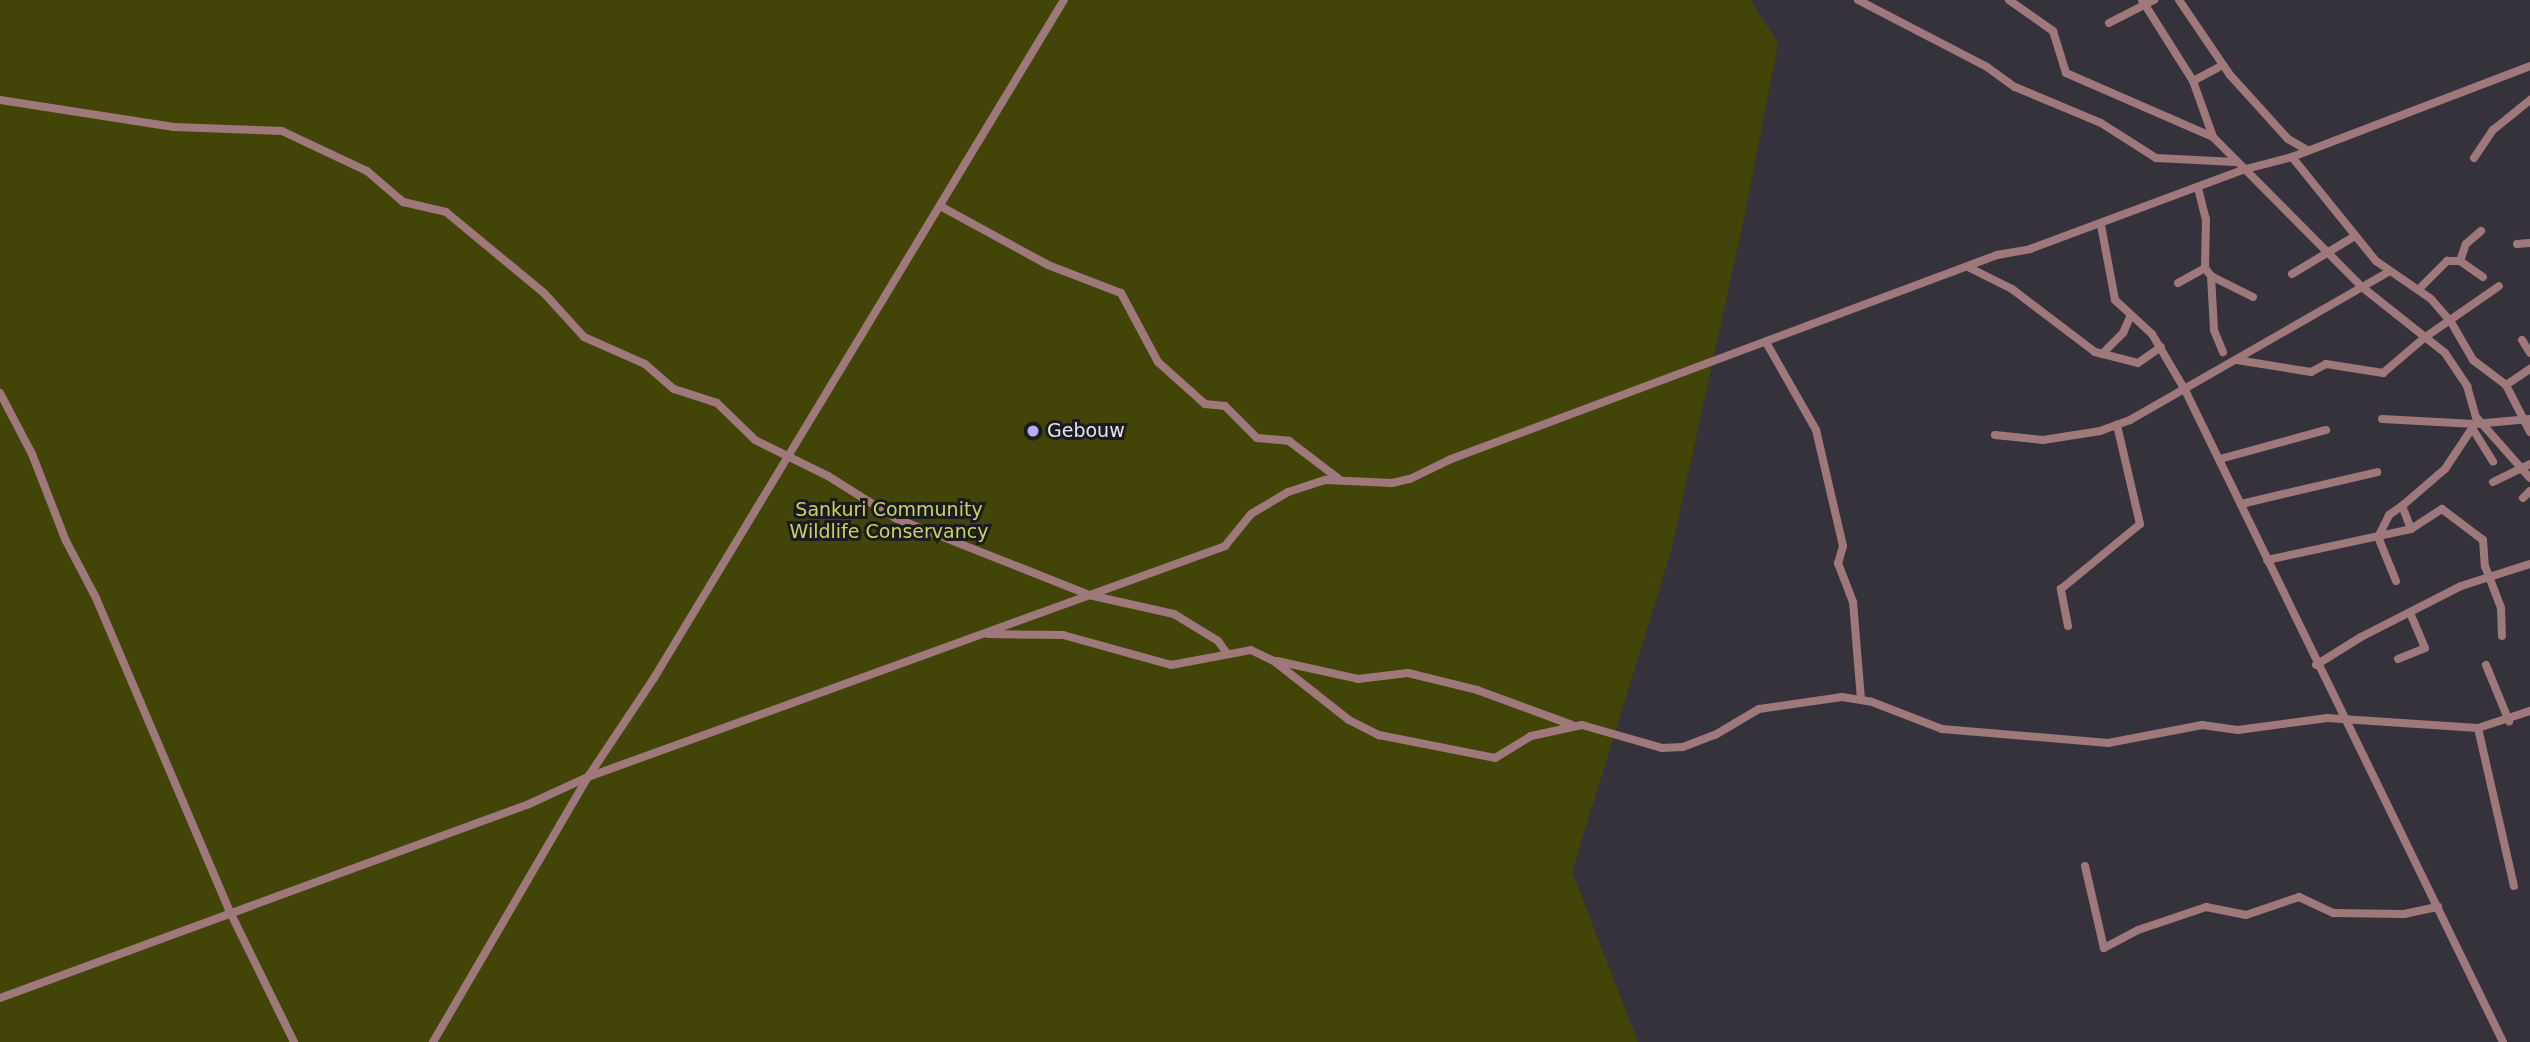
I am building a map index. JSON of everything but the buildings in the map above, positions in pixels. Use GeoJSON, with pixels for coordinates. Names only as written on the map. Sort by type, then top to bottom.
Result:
{"type":"FeatureCollection","features":[{"type":"Feature","properties":{"kind":"street"},"geometry":{"type":"LineString","coordinates":[[433,1042],[587,777],[654,678],[1064,0]]}},
{"type":"Feature","properties":{"kind":"street"},"geometry":{"type":"LineString","coordinates":[[1858,0],[1962,58],[1987,67],[2015,87],[2101,123],[2157,158],[2235,162]]}},
{"type":"Feature","properties":{"kind":"street"},"geometry":{"type":"LineString","coordinates":[[2009,0],[2053,31],[2066,73],[2213,137]]}},
{"type":"Feature","properties":{"kind":"street"},"geometry":{"type":"LineString","coordinates":[[2109,23],[2143,2],[2154,0]]}},
{"type":"Feature","properties":{"kind":"street"},"geometry":{"type":"LineString","coordinates":[[2179,0],[2223,65],[2288,139],[2307,150]]}},
{"type":"Feature","properties":{"kind":"street"},"geometry":{"type":"LineString","coordinates":[[2143,2],[2193,81],[2213,137],[2242,170],[2362,287],[2445,353],[2467,386],[2476,427],[2493,462]]}},
{"type":"Feature","properties":{"kind":"street"},"geometry":{"type":"LineString","coordinates":[[2193,81],[2223,65]]}},
{"type":"Feature","properties":{"kind":"street"},"geometry":{"type":"LineString","coordinates":[[0,998],[231,914],[587,777],[1225,546],[1251,514],[1271,499],[1339,479],[1392,484],[1410,479],[1451,459],[1970,268],[2101,225],[2242,170],[2292,158],[2530,66]]}},
{"type":"Feature","properties":{"kind":"street"},"geometry":{"type":"LineString","coordinates":[[0,100],[174,127],[282,131],[367,170],[403,202],[446,212],[544,293],[584,337],[645,364],[674,389],[717,403],[755,439],[895,518],[1089,595],[1174,614],[1218,641],[1226,652]]}},
{"type":"Feature","properties":{"kind":"street"},"geometry":{"type":"LineString","coordinates":[[2474,159],[2493,130],[2530,100]]}},
{"type":"Feature","properties":{"kind":"street"},"geometry":{"type":"LineString","coordinates":[[2292,158],[2355,236],[2388,271],[2419,289],[2451,322],[2473,360],[2506,385],[2527,420],[2530,432]]}},
{"type":"Feature","properties":{"kind":"street"},"geometry":{"type":"LineString","coordinates":[[2198,188],[2206,219],[2205,268],[2211,276],[2253,297]]}},
{"type":"Feature","properties":{"kind":"street"},"geometry":{"type":"LineString","coordinates":[[940,206],[1048,265],[1121,293],[1158,362],[1205,404],[1225,406],[1257,438],[1289,441],[1339,479]]}},
{"type":"Feature","properties":{"kind":"street"},"geometry":{"type":"LineString","coordinates":[[2101,225],[2115,300],[2161,348],[2185,390],[2316,665],[2372,766],[2502,1042]]}},
{"type":"Feature","properties":{"kind":"street"},"geometry":{"type":"LineString","coordinates":[[2460,261],[2466,244],[2481,231]]}},
{"type":"Feature","properties":{"kind":"street"},"geometry":{"type":"LineString","coordinates":[[2292,274],[2355,236]]}},
{"type":"Feature","properties":{"kind":"street"},"geometry":{"type":"LineString","coordinates":[[2517,244],[2530,243]]}},
{"type":"Feature","properties":{"kind":"street"},"geometry":{"type":"LineString","coordinates":[[2419,289],[2441,264],[2460,261],[2483,277]]}},
{"type":"Feature","properties":{"kind":"street"},"geometry":{"type":"LineString","coordinates":[[1970,268],[2012,289],[2077,342],[2102,354],[2138,363],[2161,348]]}},
{"type":"Feature","properties":{"kind":"street"},"geometry":{"type":"LineString","coordinates":[[2178,284],[2205,268]]}},
{"type":"Feature","properties":{"kind":"street"},"geometry":{"type":"LineString","coordinates":[[1995,435],[2043,440],[2117,425],[2185,390],[2388,271]]}},
{"type":"Feature","properties":{"kind":"street"},"geometry":{"type":"LineString","coordinates":[[2211,276],[2214,330],[2223,352]]}},
{"type":"Feature","properties":{"kind":"street"},"geometry":{"type":"LineString","coordinates":[[2237,360],[2311,372],[2326,364],[2383,373],[2424,338],[2451,322],[2499,286]]}},
{"type":"Feature","properties":{"kind":"street"},"geometry":{"type":"LineString","coordinates":[[2102,354],[2123,333],[2130,317]]}},
{"type":"Feature","properties":{"kind":"street"},"geometry":{"type":"LineString","coordinates":[[2522,340],[2530,353]]}},
{"type":"Feature","properties":{"kind":"street"},"geometry":{"type":"LineString","coordinates":[[1767,344],[1816,430],[1843,546],[1838,563],[1853,602],[1861,699]]}},
{"type":"Feature","properties":{"kind":"street"},"geometry":{"type":"LineString","coordinates":[[2506,385],[2530,369]]}},
{"type":"Feature","properties":{"kind":"street"},"geometry":{"type":"LineString","coordinates":[[0,393],[32,454],[66,541],[96,597],[231,914],[294,1042]]}},
{"type":"Feature","properties":{"kind":"street"},"geometry":{"type":"LineString","coordinates":[[2382,419],[2476,427],[2527,420]]}},
{"type":"Feature","properties":{"kind":"street"},"geometry":{"type":"LineString","coordinates":[[2068,626],[2061,589],[2140,524],[2117,425]]}},
{"type":"Feature","properties":{"kind":"street"},"geometry":{"type":"LineString","coordinates":[[2476,427],[2530,478]]}},
{"type":"Feature","properties":{"kind":"street"},"geometry":{"type":"LineString","coordinates":[[2396,580],[2378,537],[2389,515],[2433,481],[2476,427]]}},
{"type":"Feature","properties":{"kind":"street"},"geometry":{"type":"LineString","coordinates":[[2220,459],[2326,430]]}},
{"type":"Feature","properties":{"kind":"street"},"geometry":{"type":"LineString","coordinates":[[2493,482],[2530,464]]}},
{"type":"Feature","properties":{"kind":"street"},"geometry":{"type":"LineString","coordinates":[[2241,504],[2377,472]]}},
{"type":"Feature","properties":{"kind":"street"},"geometry":{"type":"LineString","coordinates":[[2523,498],[2530,491]]}},
{"type":"Feature","properties":{"kind":"street"},"geometry":{"type":"LineString","coordinates":[[2402,506],[2411,529]]}},
{"type":"Feature","properties":{"kind":"street"},"geometry":{"type":"LineString","coordinates":[[2267,560],[2411,529],[2439,510],[2448,512],[2483,540],[2488,575],[2501,608],[2502,636]]}},
{"type":"Feature","properties":{"kind":"street"},"geometry":{"type":"LineString","coordinates":[[2316,665],[2410,613],[2488,575],[2530,564]]}},
{"type":"Feature","properties":{"kind":"street"},"geometry":{"type":"LineString","coordinates":[[2398,659],[2425,648],[2410,613]]}},
{"type":"Feature","properties":{"kind":"street"},"geometry":{"type":"LineString","coordinates":[[984,634],[1063,635],[1171,665],[1226,652],[1251,650],[1274,661],[1349,720],[1401,740],[1495,758],[1531,736],[1575,726]]}},
{"type":"Feature","properties":{"kind":"street"},"geometry":{"type":"LineString","coordinates":[[1274,661],[1358,679],[1408,673],[1477,690],[1575,726],[1611,730],[1662,748],[1683,747],[1715,735],[1759,709],[1842,697],[1861,699],[1942,729],[2108,743],[2202,725],[2238,730],[2327,718],[2478,728],[2508,721],[2530,711]]}},
{"type":"Feature","properties":{"kind":"street"},"geometry":{"type":"LineString","coordinates":[[2486,665],[2508,721]]}},
{"type":"Feature","properties":{"kind":"street"},"geometry":{"type":"LineString","coordinates":[[2478,728],[2514,886]]}},
{"type":"Feature","properties":{"kind":"street"},"geometry":{"type":"LineString","coordinates":[[2085,866],[2104,948],[2138,930],[2206,907],[2246,915],[2299,897],[2334,913],[2404,915],[2438,907]]}},
{"type":"Feature","properties":{"kind":"green space","name":"Sankuri Community Wildlife Conservancy"},"geometry":{"type":"Polygon","coordinates":[[[0,0],[1750,0],[1778,43],[1744,218],[1671,551],[1572,872],[1638,1042],[0,1042],[0,0]]]}},
{"type":"Feature","properties":{"kind":"place","name":"Gebouw"},"geometry":{"type":"Point","coordinates":[1033,431]}}]}
